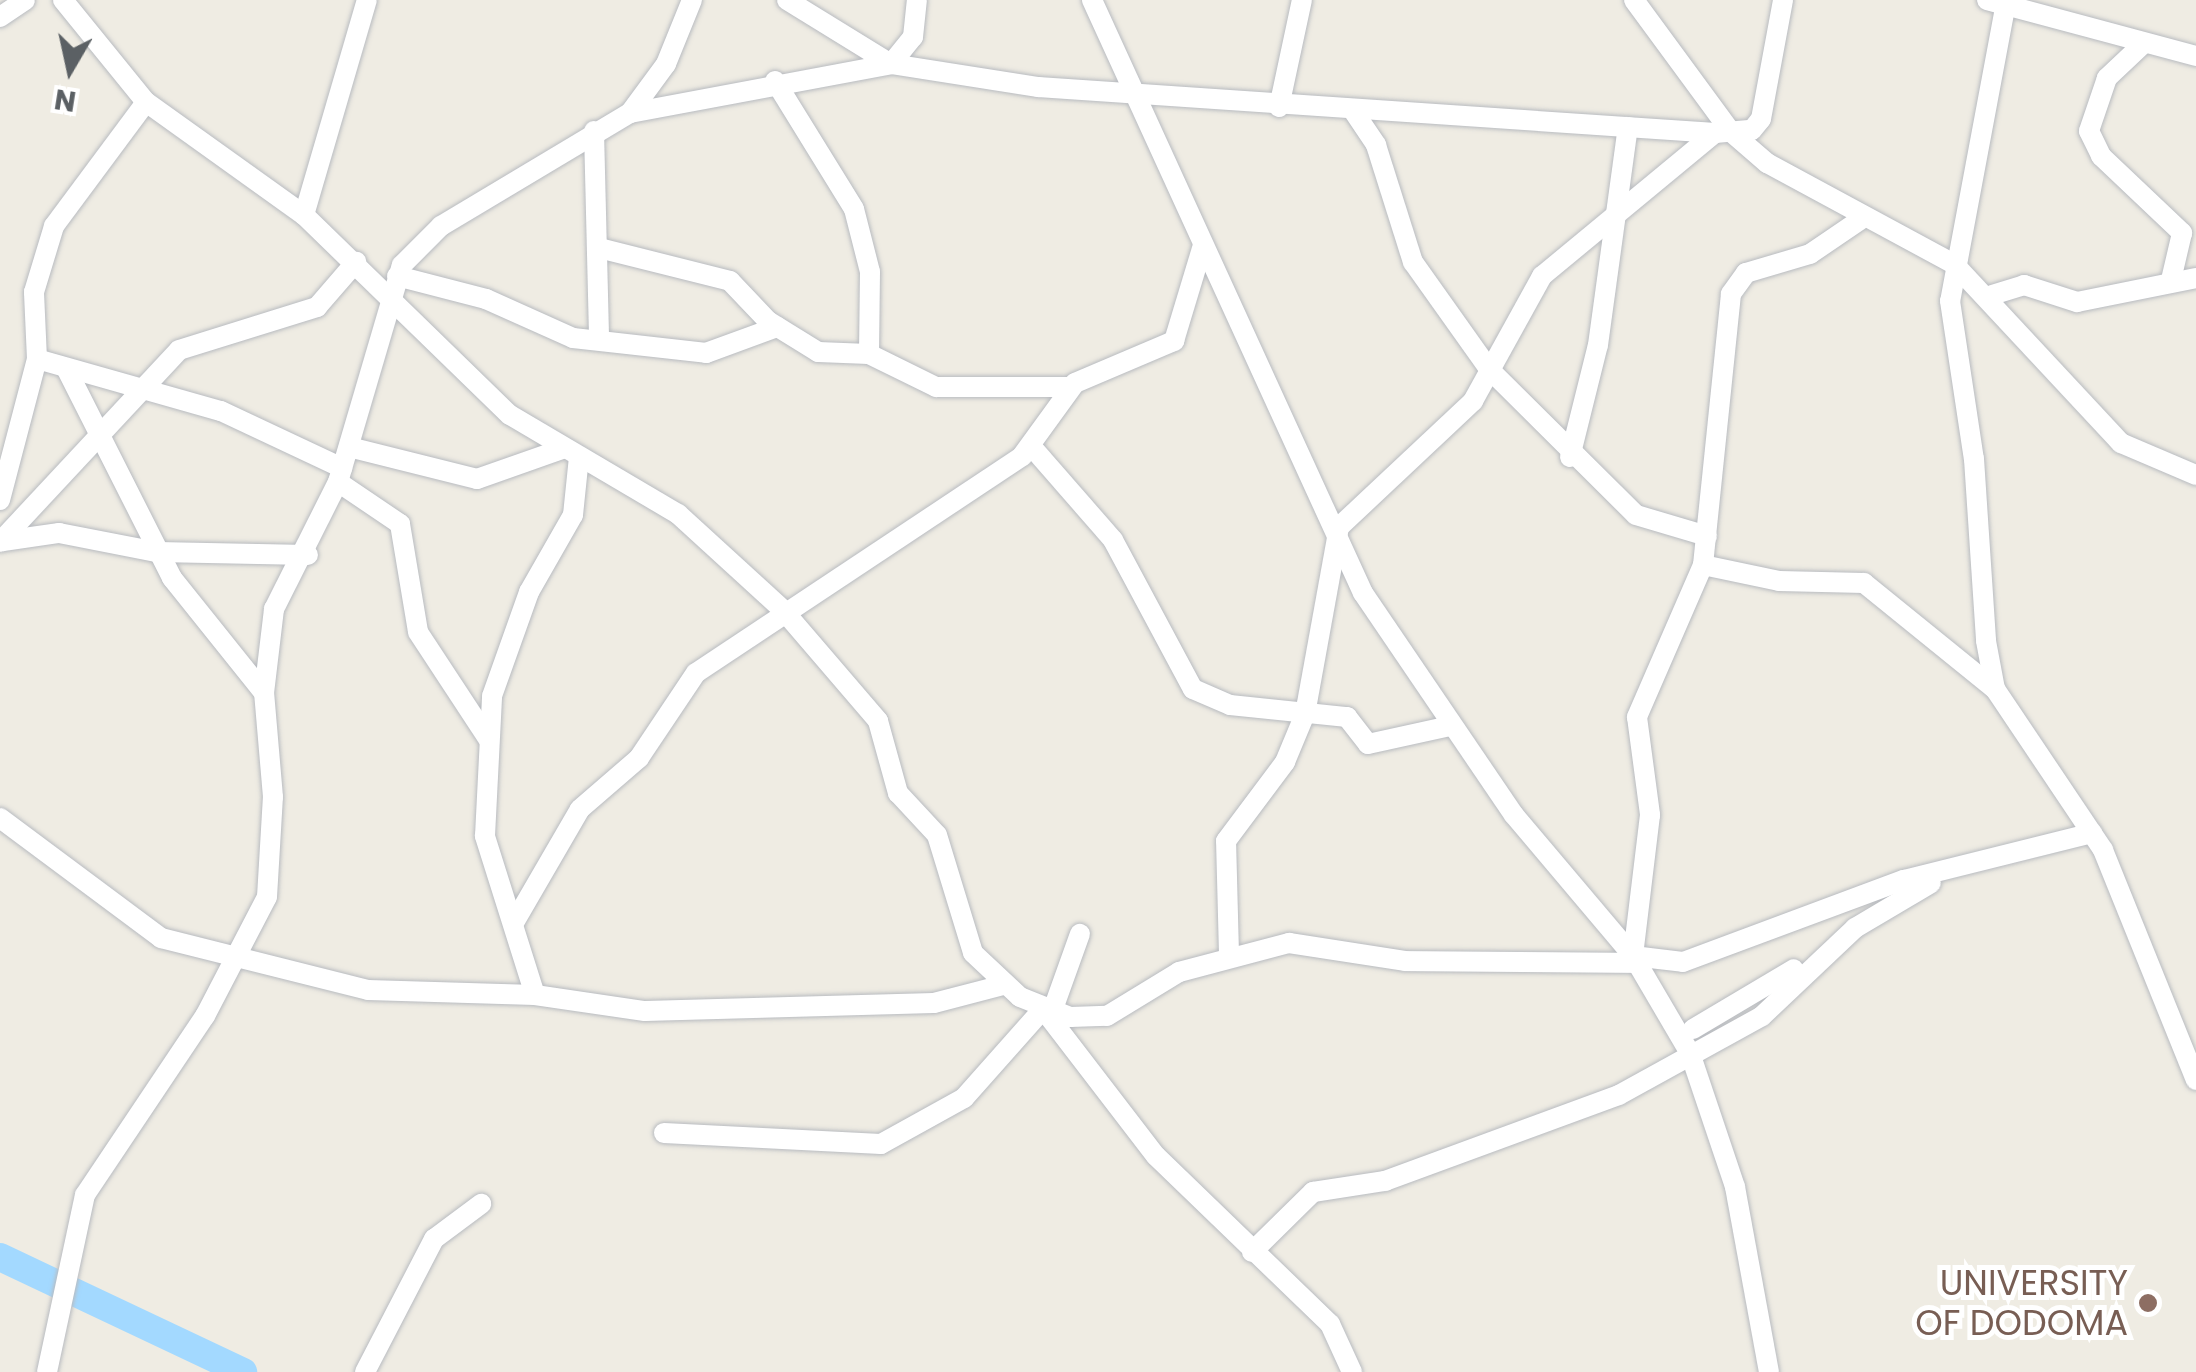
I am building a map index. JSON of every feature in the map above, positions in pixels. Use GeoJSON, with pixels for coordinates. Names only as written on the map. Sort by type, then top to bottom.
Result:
{"type":"FeatureCollection","features":[{"type":"Feature","properties":{"kind":"street"},"geometry":{"type":"LineString","coordinates":[[0,17],[24,0]]}},
{"type":"Feature","properties":{"kind":"street"},"geometry":{"type":"LineString","coordinates":[[63,0],[146,102],[304,215],[356,262],[394,284],[510,415],[678,514],[782,610],[878,720],[898,793],[937,835],[973,953],[1003,985],[1047,1010],[1156,1156],[1330,1324],[1352,1372]]}},
{"type":"Feature","properties":{"kind":"street"},"geometry":{"type":"LineString","coordinates":[[304,215],[368,0]]}},
{"type":"Feature","properties":{"kind":"street"},"geometry":{"type":"LineString","coordinates":[[630,113],[666,64],[692,0]]}},
{"type":"Feature","properties":{"kind":"street"},"geometry":{"type":"LineString","coordinates":[[787,0],[890,64]]}},
{"type":"Feature","properties":{"kind":"street"},"geometry":{"type":"LineString","coordinates":[[890,64],[913,38],[917,0]]}},
{"type":"Feature","properties":{"kind":"street"},"geometry":{"type":"LineString","coordinates":[[1092,0],[1336,542],[1450,726],[1634,959],[1690,1052],[1735,1186],[1769,1372]]}},
{"type":"Feature","properties":{"kind":"street"},"geometry":{"type":"LineString","coordinates":[[1279,106],[1302,0]]}},
{"type":"Feature","properties":{"kind":"street"},"geometry":{"type":"LineString","coordinates":[[1634,0],[1723,132],[1860,220],[1954,264],[1992,295],[2049,376],[2120,443],[2196,474]]}},
{"type":"Feature","properties":{"kind":"street"},"geometry":{"type":"LineString","coordinates":[[1229,954],[1228,832],[1280,770],[1304,714],[1342,521],[1451,427],[1489,369],[1537,282],[1620,206],[1723,132],[1761,120],[1783,0]]}},
{"type":"Feature","properties":{"kind":"street"},"geometry":{"type":"LineString","coordinates":[[1996,688],[1974,460],[1950,324],[1954,264],[1996,4],[2196,56]]}},
{"type":"Feature","properties":{"kind":"street"},"geometry":{"type":"LineString","coordinates":[[2143,44],[2101,88],[2089,131],[2101,156],[2184,236],[2170,280]]}},
{"type":"Feature","properties":{"kind":"street"},"geometry":{"type":"LineString","coordinates":[[47,1372],[85,1195],[267,897],[273,796],[264,693],[274,609],[308,555],[340,475],[394,284],[442,226],[525,184],[594,131],[630,113],[775,81],[890,64],[1137,100],[1723,132]]}},
{"type":"Feature","properties":{"kind":"street"},"geometry":{"type":"LineString","coordinates":[[775,81],[854,209],[870,272],[869,354]]}},
{"type":"Feature","properties":{"kind":"street"},"geometry":{"type":"LineString","coordinates":[[0,500],[37,359],[34,292],[54,226],[146,102]]}},
{"type":"Feature","properties":{"kind":"street"},"geometry":{"type":"LineString","coordinates":[[1354,112],[1376,145],[1413,262],[1489,369],[1570,456],[1644,521],[1707,536]]}},
{"type":"Feature","properties":{"kind":"street"},"geometry":{"type":"LineString","coordinates":[[1570,456],[1620,206],[1628,127]]}},
{"type":"Feature","properties":{"kind":"street"},"geometry":{"type":"LineString","coordinates":[[594,131],[592,206],[603,250],[599,338]]}},
{"type":"Feature","properties":{"kind":"street"},"geometry":{"type":"LineString","coordinates":[[1634,959],[1650,815],[1637,716],[1703,565],[1734,286],[1860,220]]}},
{"type":"Feature","properties":{"kind":"street"},"geometry":{"type":"LineString","coordinates":[[603,250],[730,281],[777,327],[827,354],[869,354],[951,390],[1069,387],[1174,341],[1202,248]]}},
{"type":"Feature","properties":{"kind":"street"},"geometry":{"type":"LineString","coordinates":[[0,542],[134,391],[203,337],[317,307],[356,262]]}},
{"type":"Feature","properties":{"kind":"street"},"geometry":{"type":"LineString","coordinates":[[1992,295],[2024,285],[2077,302],[2170,280],[2196,278]]}},
{"type":"Feature","properties":{"kind":"street"},"geometry":{"type":"LineString","coordinates":[[394,284],[486,300],[558,334],[706,353],[777,327]]}},
{"type":"Feature","properties":{"kind":"street"},"geometry":{"type":"LineString","coordinates":[[37,359],[134,391],[221,411],[340,475],[400,524],[418,632],[490,740]]}},
{"type":"Feature","properties":{"kind":"street"},"geometry":{"type":"LineString","coordinates":[[67,370],[101,425],[157,552],[264,693]]}},
{"type":"Feature","properties":{"kind":"street"},"geometry":{"type":"LineString","coordinates":[[515,920],[580,808],[640,758],[680,690],[782,610],[1032,446],[1069,387]]}},
{"type":"Feature","properties":{"kind":"street"},"geometry":{"type":"LineString","coordinates":[[349,446],[477,479],[572,453]]}},
{"type":"Feature","properties":{"kind":"street"},"geometry":{"type":"LineString","coordinates":[[1032,446],[1114,540],[1193,689],[1230,705],[1347,717],[1374,745],[1450,726]]}},
{"type":"Feature","properties":{"kind":"street"},"geometry":{"type":"LineString","coordinates":[[534,994],[515,920],[485,836],[493,685],[573,515],[572,453]]}},
{"type":"Feature","properties":{"kind":"street"},"geometry":{"type":"LineString","coordinates":[[0,542],[59,532],[157,552],[308,555]]}},
{"type":"Feature","properties":{"kind":"street"},"geometry":{"type":"LineString","coordinates":[[1703,565],[1779,581],[1864,584],[1996,688],[2097,841],[2196,1080]]}},
{"type":"Feature","properties":{"kind":"street"},"geometry":{"type":"LineString","coordinates":[[0,818],[116,912],[230,963],[413,996],[534,994],[645,1012],[934,1003],[1003,985]]}},
{"type":"Feature","properties":{"kind":"street"},"geometry":{"type":"LineString","coordinates":[[1047,1010],[1107,1016],[1179,972],[1229,954],[1306,943],[1405,961],[1683,962],[1875,891],[2097,841]]}},
{"type":"Feature","properties":{"kind":"street"},"geometry":{"type":"LineString","coordinates":[[1252,1252],[1313,1192],[1385,1182],[1619,1095],[1690,1052],[1762,1016],[1901,897],[2029,854],[2097,841]]}},
{"type":"Feature","properties":{"kind":"street"},"geometry":{"type":"LineString","coordinates":[[1693,1029],[1778,984],[1875,891]]}},
{"type":"Feature","properties":{"kind":"street"},"geometry":{"type":"LineString","coordinates":[[664,1133],[881,1144],[964,1098],[1047,1010],[1080,934]]}},
{"type":"Feature","properties":{"kind":"street"},"geometry":{"type":"LineString","coordinates":[[364,1372],[434,1239],[481,1204]]}},
{"type":"Feature","properties":{"kind":"waterway"},"geometry":{"type":"LineString","coordinates":[[0,1257],[243,1372]]}},
{"type":"Feature","properties":{"kind":"place","name":"UNIVERSITY OF DODOMA"},"geometry":{"type":"Point","coordinates":[2148,1303]}}]}
